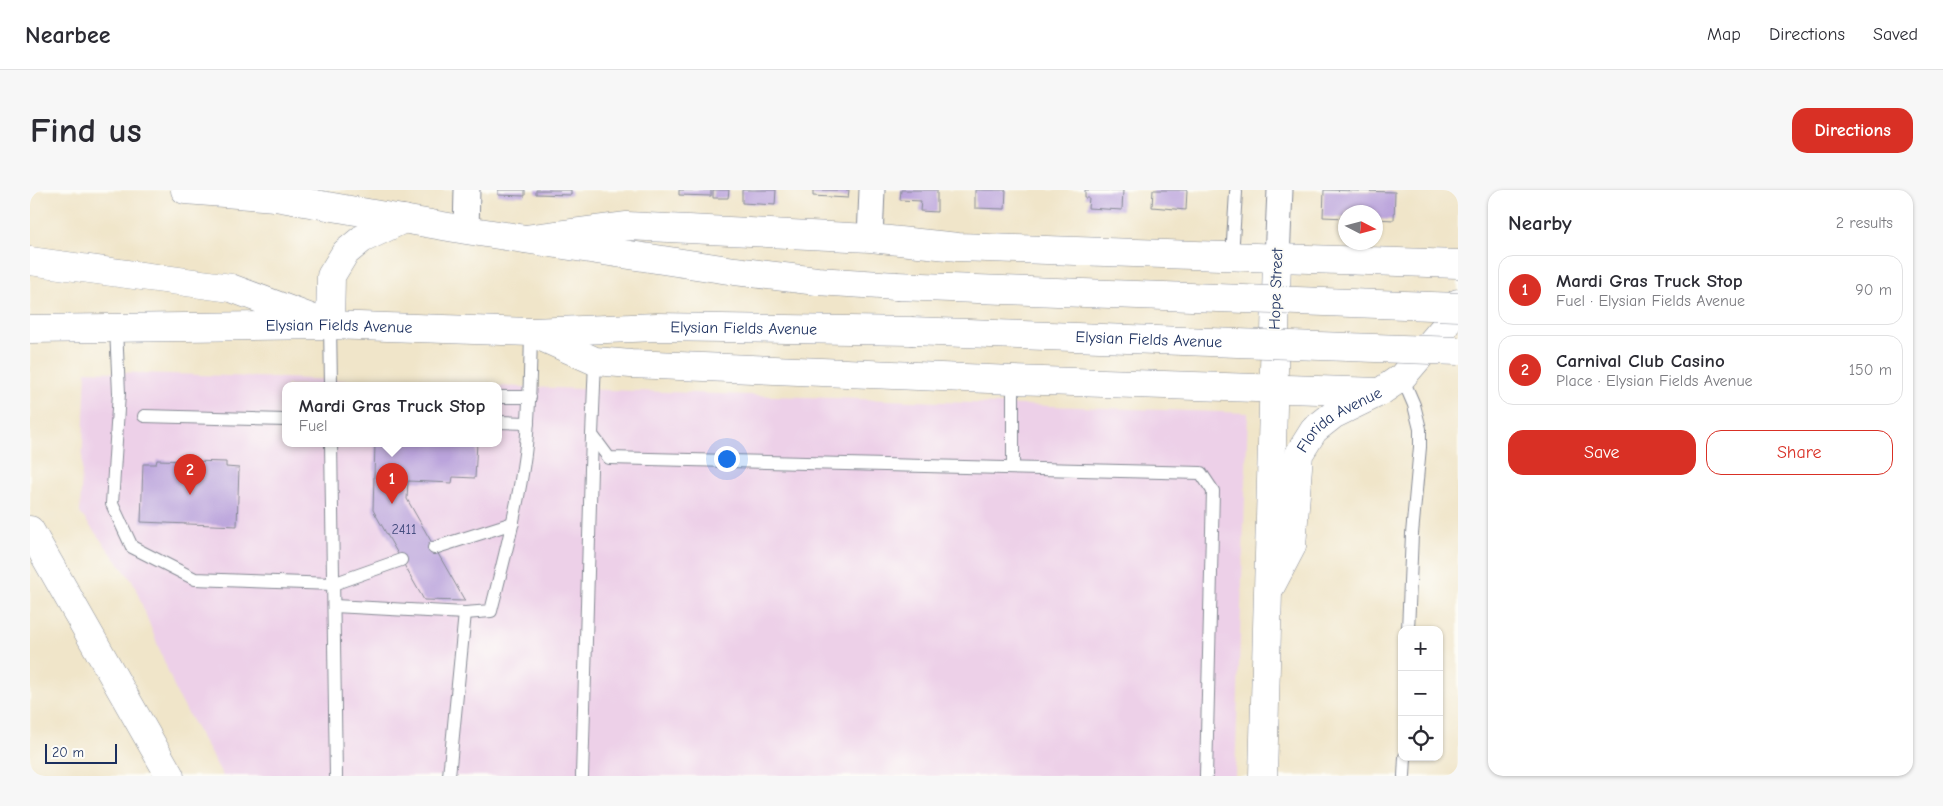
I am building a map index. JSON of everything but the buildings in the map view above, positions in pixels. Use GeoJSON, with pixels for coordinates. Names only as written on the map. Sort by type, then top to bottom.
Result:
{"type":"FeatureCollection","features":[{"type":"Feature","properties":{"kind":"main road"},"geometry":{"type":"LineString","coordinates":[[185,190],[275,197]]}},
{"type":"Feature","properties":{"kind":"main road"},"geometry":{"type":"LineString","coordinates":[[246,190],[275,197],[466,230],[817,281],[896,286],[1458,307]]}},
{"type":"Feature","properties":{"kind":"main road"},"geometry":{"type":"LineString","coordinates":[[30,261],[232,288],[330,325],[330,276],[345,253],[362,239],[404,219]]}},
{"type":"Feature","properties":{"kind":"main road"},"geometry":{"type":"LineString","coordinates":[[526,239],[627,226],[870,238],[958,247],[1458,264]]}},
{"type":"Feature","properties":{"kind":"main road","name":"Hope Street"},"geometry":{"type":"LineString","coordinates":[[1274,388],[1277,259]]}},
{"type":"Feature","properties":{"kind":"main road","name":"Florida Avenue"},"geometry":{"type":"LineString","coordinates":[[1268,592],[1292,546],[1298,454],[1314,430],[1333,414],[1391,384],[1443,329],[1458,302]]}},
{"type":"Feature","properties":{"kind":"main road","name":"Elysian Fields Avenue"},"geometry":{"type":"LineString","coordinates":[[32,331],[330,325],[531,332],[658,327],[911,331],[1458,351]]}},
{"type":"Feature","properties":{"kind":"main road"},"geometry":{"type":"LineString","coordinates":[[531,332],[595,361],[640,365],[1274,388],[1391,384]]}},
{"type":"Feature","properties":{"kind":"main road","name":"Florida Avenue"},"geometry":{"type":"LineString","coordinates":[[1263,776],[1274,388]]}},
{"type":"Feature","properties":{"kind":"main road"},"geometry":{"type":"LineString","coordinates":[[30,530],[170,776]]}},
{"type":"Feature","properties":{"kind":"street"},"geometry":{"type":"LineString","coordinates":[[466,230],[468,190]]}},
{"type":"Feature","properties":{"kind":"street"},"geometry":{"type":"LineString","coordinates":[[870,238],[872,190]]}},
{"type":"Feature","properties":{"kind":"street","name":"Hope Street"},"geometry":{"type":"LineString","coordinates":[[1277,259],[1280,190]]}},
{"type":"Feature","properties":{"kind":"lane"},"geometry":{"type":"LineString","coordinates":[[1232,257],[1236,192]]}},
{"type":"Feature","properties":{"kind":"lane"},"geometry":{"type":"LineString","coordinates":[[330,325],[331,382]]}},
{"type":"Feature","properties":{"kind":"lane"},"geometry":{"type":"LineString","coordinates":[[116,329],[120,393],[112,504],[132,547],[195,579],[333,584],[401,560]]}},
{"type":"Feature","properties":{"kind":"lane"},"geometry":{"type":"LineString","coordinates":[[334,606],[465,613],[491,611],[513,523],[525,454],[530,397],[531,332]]}},
{"type":"Feature","properties":{"kind":"lane"},"geometry":{"type":"LineString","coordinates":[[582,776],[595,361]]}},
{"type":"Feature","properties":{"kind":"lane"},"geometry":{"type":"LineString","coordinates":[[1013,380],[1013,468]]}},
{"type":"Feature","properties":{"kind":"lane"},"geometry":{"type":"LineString","coordinates":[[1391,384],[1414,405],[1420,429],[1412,534],[1408,626]]}},
{"type":"Feature","properties":{"kind":"lane"},"geometry":{"type":"LineString","coordinates":[[502,396],[530,397]]}},
{"type":"Feature","properties":{"kind":"lane"},"geometry":{"type":"LineString","coordinates":[[144,416],[282,420]]}},
{"type":"Feature","properties":{"kind":"lane"},"geometry":{"type":"LineString","coordinates":[[502,422],[528,423]]}},
{"type":"Feature","properties":{"kind":"lane"},"geometry":{"type":"LineString","coordinates":[[592,435],[609,458],[1201,473],[1213,491],[1206,776]]}},
{"type":"Feature","properties":{"kind":"lane"},"geometry":{"type":"LineString","coordinates":[[331,447],[336,776]]}},
{"type":"Feature","properties":{"kind":"lane"},"geometry":{"type":"LineString","coordinates":[[434,548],[513,523]]}},
{"type":"Feature","properties":{"kind":"lane"},"geometry":{"type":"LineString","coordinates":[[449,776],[465,613]]}},
{"type":"Feature","properties":{"kind":"lane"},"geometry":{"type":"LineString","coordinates":[[1404,776],[1405,761]]}},
{"type":"Feature","properties":{"kind":"shaded area"},"geometry":{"type":"Polygon","coordinates":[[[86,371],[395,382],[282,382],[282,447],[502,447],[502,386],[1248,413],[1235,776],[223,776],[177,694],[133,582],[80,513],[86,371]]]}},
{"type":"Feature","properties":{"kind":"place","name":"Carnival Club Casino"},"geometry":{"type":"Point","coordinates":[190,495]}},
{"type":"Feature","properties":{"kind":"place","name":"Mardi Gras Truck Stop"},"geometry":{"type":"Point","coordinates":[392,504]}}]}
